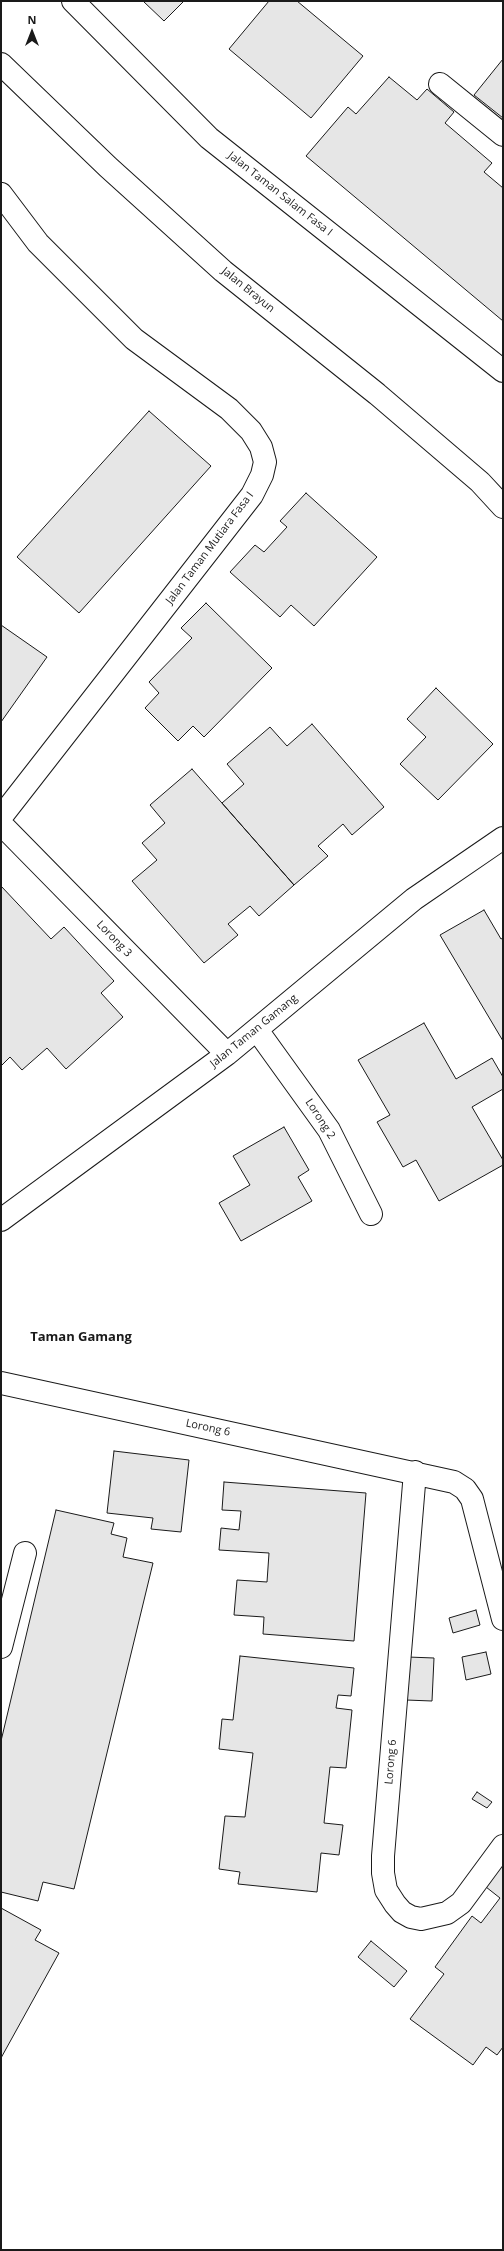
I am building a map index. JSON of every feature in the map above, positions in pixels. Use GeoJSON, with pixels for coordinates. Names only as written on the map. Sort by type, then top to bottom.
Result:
{"type":"FeatureCollection","features":[{"type":"Feature","properties":{"kind":"street","name":"Jalan Taman Salam Fasa I"},"geometry":{"type":"LineString","coordinates":[[73,1],[209,138],[503,371]]}},
{"type":"Feature","properties":{"kind":"street","name":"Jalan Brayun"},"geometry":{"type":"LineString","coordinates":[[1,64],[108,166],[223,271],[383,399],[480,482],[503,507]]}},
{"type":"Feature","properties":{"kind":"street"},"geometry":{"type":"LineString","coordinates":[[440,84],[503,135]]}},
{"type":"Feature","properties":{"kind":"street","name":"Jalan Taman Mutiara Fasa I"},"geometry":{"type":"LineString","coordinates":[[1,194],[38,243],[134,339],[229,409],[251,431],[261,447],[265,462],[262,475],[252,495],[1,817]]}},
{"type":"Feature","properties":{"kind":"street","name":"Lorong 3"},"geometry":{"type":"LineString","coordinates":[[1,824],[227,1054]]}},
{"type":"Feature","properties":{"kind":"street","name":"Jalan Taman Gamang"},"geometry":{"type":"LineString","coordinates":[[1,1220],[227,1054],[414,899],[503,838]]}},
{"type":"Feature","properties":{"kind":"street","name":"Lorong 2"},"geometry":{"type":"LineString","coordinates":[[257,1030],[329,1130],[371,1214]]}},
{"type":"Feature","properties":{"kind":"street","name":"Lorong 6"},"geometry":{"type":"LineString","coordinates":[[1,1383],[415,1472],[454,1482],[465,1489],[472,1499],[503,1619]]}},
{"type":"Feature","properties":{"kind":"street","name":"Lorong 6"},"geometry":{"type":"LineString","coordinates":[[415,1472],[384,1856],[383,1874],[386,1890],[398,1908],[411,1917],[422,1919],[447,1913],[461,1903],[503,1846]]}},
{"type":"Feature","properties":{"kind":"street"},"geometry":{"type":"LineString","coordinates":[[1,1647],[25,1553]]}},
{"type":"Feature","properties":{"kind":"building"},"geometry":{"type":"Polygon","coordinates":[[[143,1],[184,1],[164,21],[143,1]]]}},
{"type":"Feature","properties":{"kind":"building"},"geometry":{"type":"Polygon","coordinates":[[[269,1],[297,1],[363,56],[311,118],[229,49],[269,1]]]}},
{"type":"Feature","properties":{"kind":"building"},"geometry":{"type":"Polygon","coordinates":[[[503,59],[503,118],[474,95],[503,59]]]}},
{"type":"Feature","properties":{"kind":"building"},"geometry":{"type":"Polygon","coordinates":[[[389,77],[417,100],[427,89],[454,112],[445,123],[492,163],[484,172],[503,188],[503,321],[306,156],[348,107],[356,114],[389,77]]]}},
{"type":"Feature","properties":{"kind":"building"},"geometry":{"type":"Polygon","coordinates":[[[149,411],[211,466],[79,613],[17,557],[149,411]]]}},
{"type":"Feature","properties":{"kind":"building"},"geometry":{"type":"Polygon","coordinates":[[[306,493],[377,557],[314,626],[291,605],[280,617],[230,572],[255,545],[264,552],[287,527],[280,521],[306,493]]]}},
{"type":"Feature","properties":{"kind":"building"},"geometry":{"type":"Polygon","coordinates":[[[206,603],[272,668],[204,737],[193,726],[178,741],[145,708],[159,693],[149,682],[192,638],[181,628],[206,603]]]}},
{"type":"Feature","properties":{"kind":"building"},"geometry":{"type":"Polygon","coordinates":[[[1,625],[47,657],[1,722],[1,625]]]}},
{"type":"Feature","properties":{"kind":"building"},"geometry":{"type":"Polygon","coordinates":[[[436,688],[493,744],[438,800],[400,764],[426,737],[407,719],[436,688]]]}},
{"type":"Feature","properties":{"kind":"building"},"geometry":{"type":"Polygon","coordinates":[[[312,724],[384,807],[352,835],[343,824],[318,846],[328,856],[294,885],[222,803],[244,784],[227,764],[270,727],[287,746],[312,724]]]}},
{"type":"Feature","properties":{"kind":"building"},"geometry":{"type":"Polygon","coordinates":[[[192,769],[294,885],[259,916],[250,906],[228,924],[238,935],[204,963],[132,881],[157,860],[142,843],[165,823],[150,805],[192,769]]]}},
{"type":"Feature","properties":{"kind":"building"},"geometry":{"type":"Polygon","coordinates":[[[1,886],[51,939],[64,927],[114,981],[101,993],[123,1017],[66,1069],[47,1048],[22,1070],[10,1057],[1,1066],[1,886]]]}},
{"type":"Feature","properties":{"kind":"building"},"geometry":{"type":"Polygon","coordinates":[[[484,910],[501,939],[503,938],[503,1041],[440,935],[484,910]]]}},
{"type":"Feature","properties":{"kind":"building"},"geometry":{"type":"Polygon","coordinates":[[[424,1023],[456,1079],[492,1058],[503,1077],[503,1089],[472,1107],[503,1160],[503,1165],[439,1201],[416,1160],[403,1167],[377,1122],[390,1115],[358,1060],[424,1023]]]}},
{"type":"Feature","properties":{"kind":"building"},"geometry":{"type":"Polygon","coordinates":[[[284,1127],[309,1170],[298,1177],[312,1201],[241,1241],[219,1203],[250,1185],[233,1156],[284,1127]]]}},
{"type":"Feature","properties":{"kind":"building"},"geometry":{"type":"Polygon","coordinates":[[[114,1451],[189,1460],[181,1532],[151,1529],[153,1518],[107,1513],[114,1451]]]}},
{"type":"Feature","properties":{"kind":"building"},"geometry":{"type":"Polygon","coordinates":[[[224,1482],[366,1493],[354,1641],[263,1634],[264,1617],[234,1615],[237,1580],[267,1582],[269,1553],[219,1550],[221,1528],[239,1530],[241,1511],[222,1510],[224,1482]]]}},
{"type":"Feature","properties":{"kind":"building"},"geometry":{"type":"Polygon","coordinates":[[[56,1510],[114,1523],[111,1534],[127,1538],[123,1557],[153,1563],[74,1889],[43,1882],[38,1901],[1,1892],[1,1741],[56,1510]]]}},
{"type":"Feature","properties":{"kind":"building"},"geometry":{"type":"Polygon","coordinates":[[[476,1610],[480,1625],[453,1633],[449,1618],[476,1610]]]}},
{"type":"Feature","properties":{"kind":"building"},"geometry":{"type":"Polygon","coordinates":[[[486,1652],[491,1674],[466,1680],[462,1657],[486,1652]]]}},
{"type":"Feature","properties":{"kind":"building"},"geometry":{"type":"Polygon","coordinates":[[[240,1656],[354,1668],[351,1696],[338,1695],[336,1708],[352,1710],[346,1768],[330,1767],[324,1823],[343,1825],[339,1855],[321,1853],[317,1892],[238,1884],[240,1872],[219,1869],[225,1816],[245,1817],[253,1753],[219,1749],[222,1719],[233,1720],[240,1656]]]}},
{"type":"Feature","properties":{"kind":"building"},"geometry":{"type":"Polygon","coordinates":[[[408,1657],[434,1658],[432,1701],[406,1700],[408,1657]]]}},
{"type":"Feature","properties":{"kind":"building"},"geometry":{"type":"Polygon","coordinates":[[[477,1792],[492,1802],[487,1808],[472,1799],[477,1792]]]}},
{"type":"Feature","properties":{"kind":"building"},"geometry":{"type":"Polygon","coordinates":[[[503,1864],[503,2047],[497,2055],[486,2047],[473,2065],[410,2019],[444,1974],[435,1967],[472,1916],[481,1923],[500,1898],[486,1887],[503,1864]]]}},
{"type":"Feature","properties":{"kind":"building"},"geometry":{"type":"Polygon","coordinates":[[[1,1908],[41,1930],[35,1940],[59,1953],[1,2058],[1,1908]]]}},
{"type":"Feature","properties":{"kind":"building"},"geometry":{"type":"Polygon","coordinates":[[[371,1941],[407,1971],[394,1987],[358,1957],[371,1941]]]}},
{"type":"Feature","properties":{"kind":"district","name":"Taman Gamang"},"geometry":{"type":"Point","coordinates":[81,1337]}}]}
